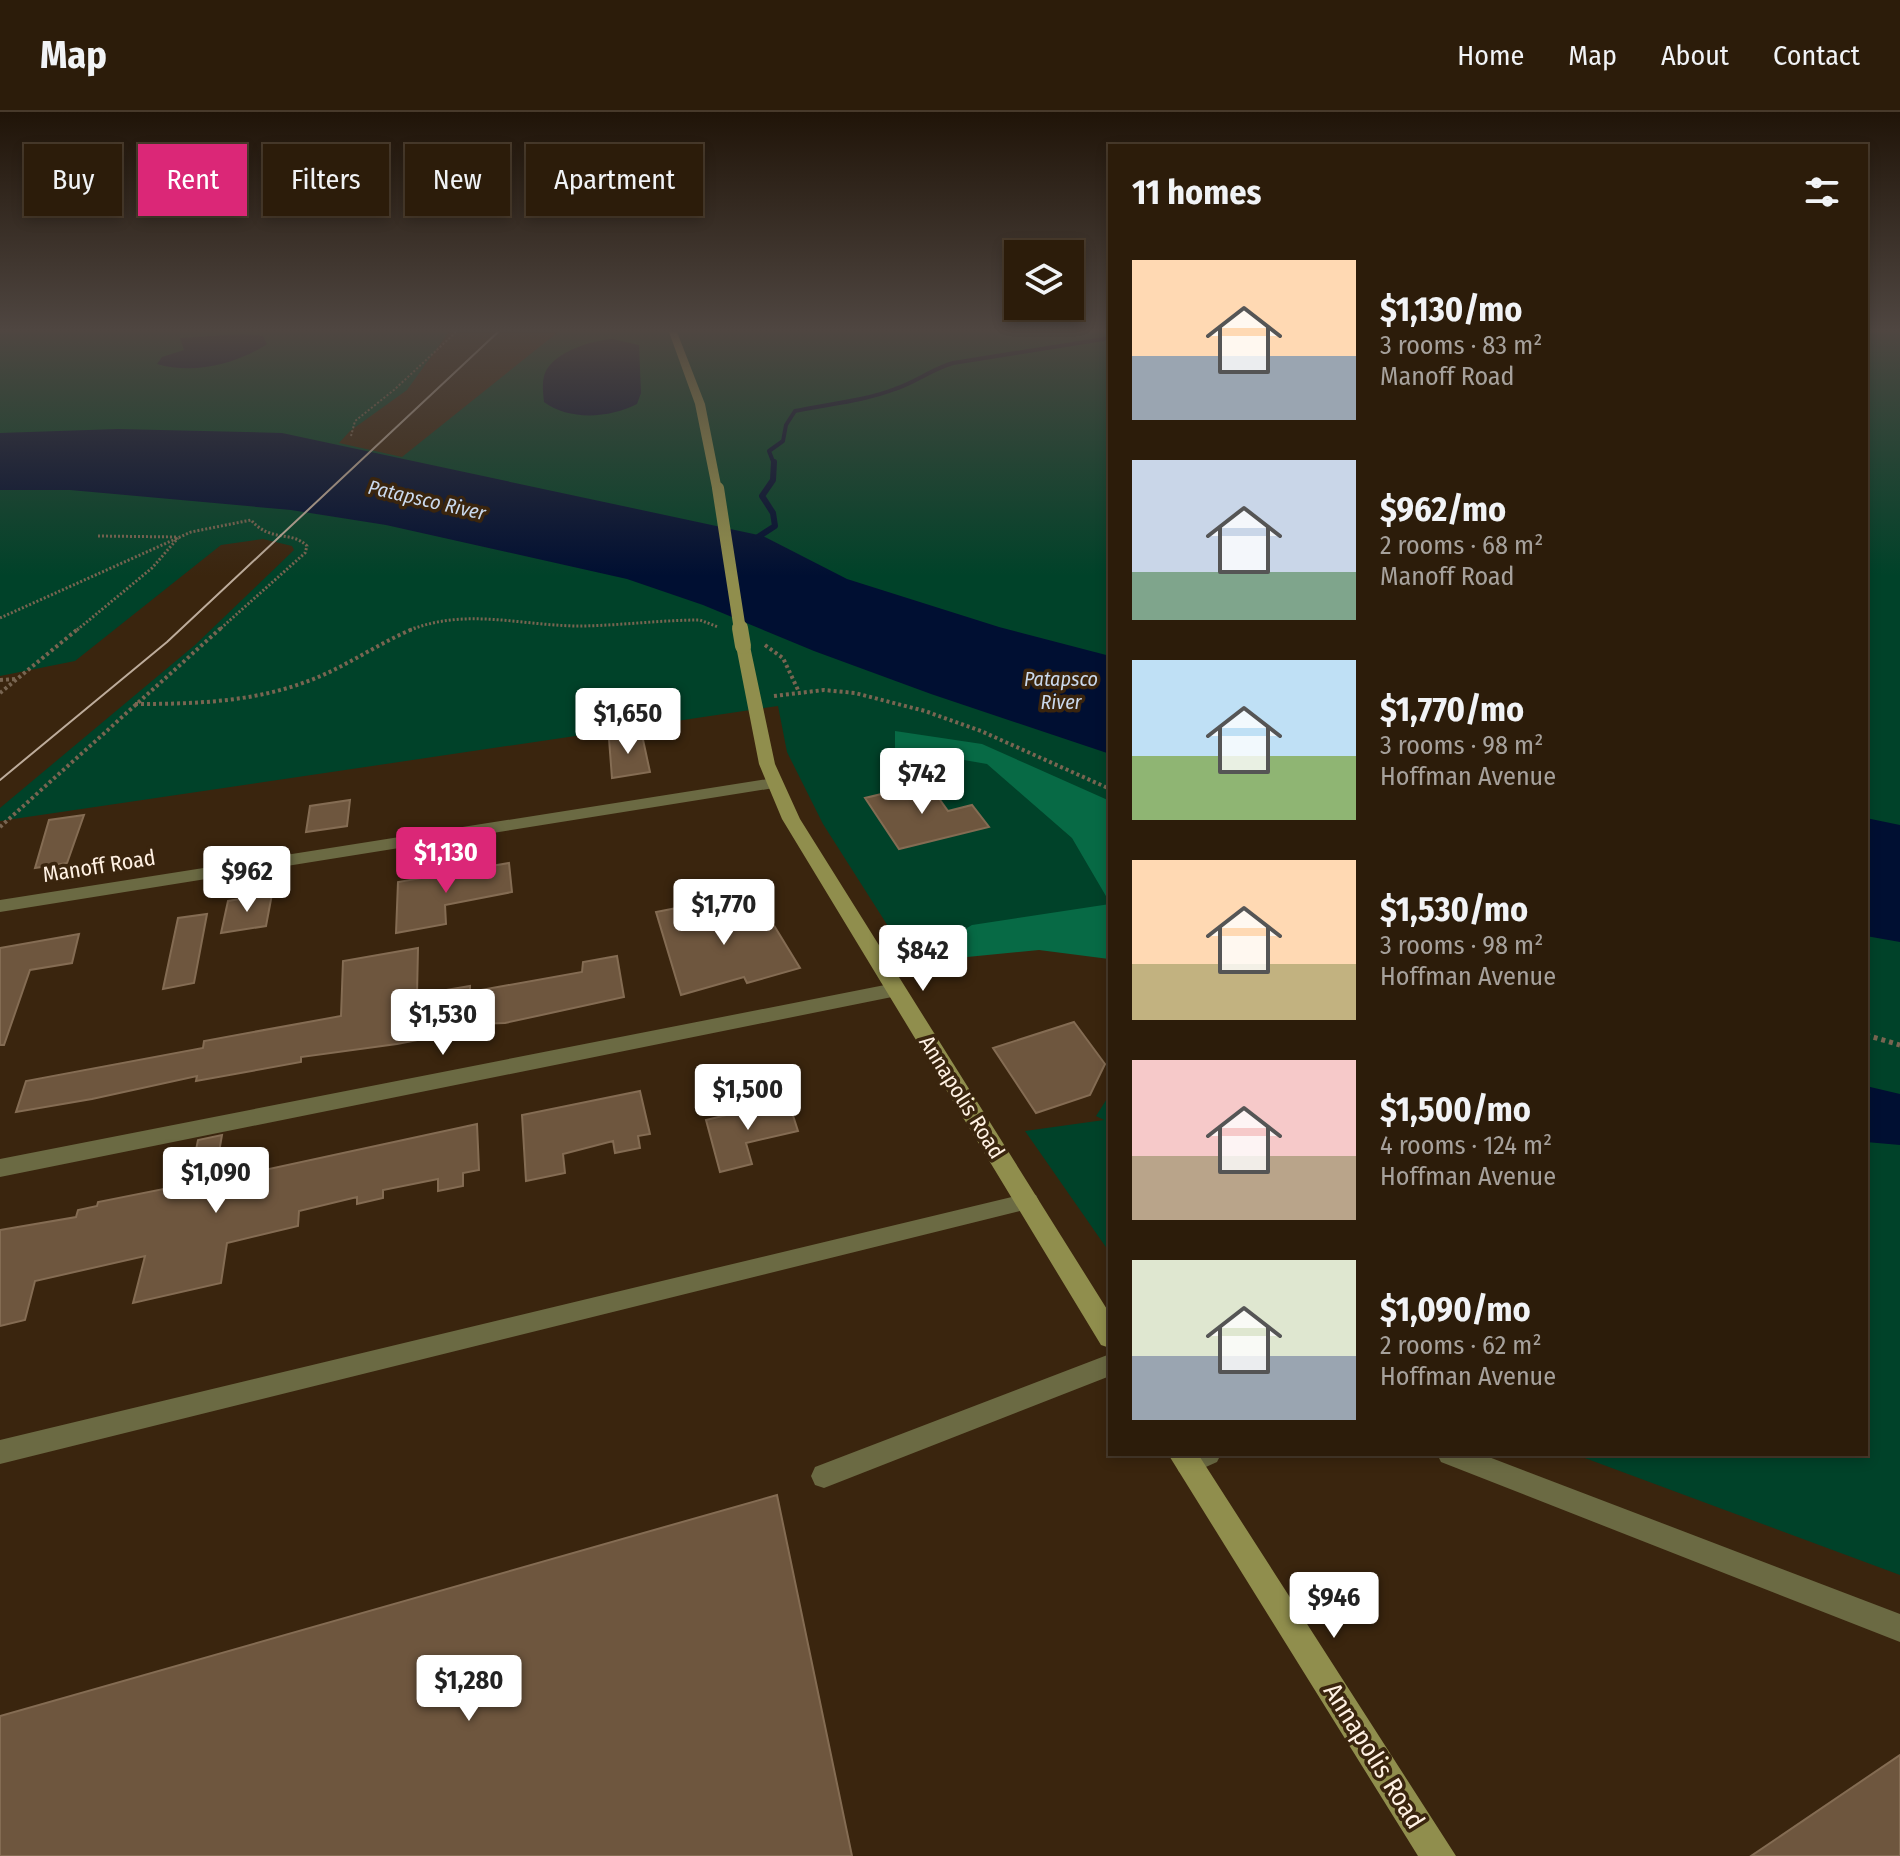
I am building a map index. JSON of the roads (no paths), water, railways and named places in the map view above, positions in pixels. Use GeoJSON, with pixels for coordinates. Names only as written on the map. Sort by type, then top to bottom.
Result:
{"type":"FeatureCollection","features":[{"type":"Feature","properties":{"kind":"main road","name":"Annapolis Road"},"geometry":{"type":"LineString","coordinates":[[702,413],[753,645],[752,699],[774,783],[791,819],[1108,1334]]}},
{"type":"Feature","properties":{"kind":"main road","name":"Annapolis Road"},"geometry":{"type":"LineString","coordinates":[[1193,1457],[1438,1856]]}},
{"type":"Feature","properties":{"kind":"street","name":"Manoff Road"},"geometry":{"type":"LineString","coordinates":[[0,906],[774,783]]}},
{"type":"Feature","properties":{"kind":"street"},"geometry":{"type":"LineString","coordinates":[[0,1168],[895,990]]}},
{"type":"Feature","properties":{"kind":"lane"},"geometry":{"type":"LineString","coordinates":[[0,1452],[1028,1201]]}},
{"type":"Feature","properties":{"kind":"lane"},"geometry":{"type":"LineString","coordinates":[[824,1476],[1108,1366]]}},
{"type":"Feature","properties":{"kind":"lane"},"geometry":{"type":"LineString","coordinates":[[1455,1456],[1900,1628]]}},
{"type":"Feature","properties":{"kind":"water"},"geometry":{"type":"Polygon","coordinates":[[[571,413],[609,413],[602,415],[571,413]]]}},
{"type":"Feature","properties":{"kind":"water","name":"Patapsco River"},"geometry":{"type":"Polygon","coordinates":[[[118,429],[282,433],[763,536],[847,579],[999,627],[1108,655],[1108,753],[931,694],[814,651],[703,605],[627,579],[386,525],[291,510],[70,490],[0,490],[0,433],[118,429]]]}},
{"type":"Feature","properties":{"kind":"water"},"geometry":{"type":"Polygon","coordinates":[[[1868,818],[1900,825],[1900,942],[1868,936],[1868,818]]]}},
{"type":"Feature","properties":{"kind":"water"},"geometry":{"type":"Polygon","coordinates":[[[1868,1086],[1900,1094],[1900,1145],[1868,1142],[1868,1086]]]}},
{"type":"Feature","properties":{"kind":"waterway"},"geometry":{"type":"LineString","coordinates":[[774,464],[769,451],[783,441],[786,425],[793,413]]}},
{"type":"Feature","properties":{"kind":"waterway"},"geometry":{"type":"LineString","coordinates":[[755,539],[775,526],[773,513],[762,496],[773,480],[774,464]]}},
{"type":"Feature","properties":{"kind":"tram line"},"geometry":{"type":"LineString","coordinates":[[0,780],[167,642],[411,413]]}}]}
